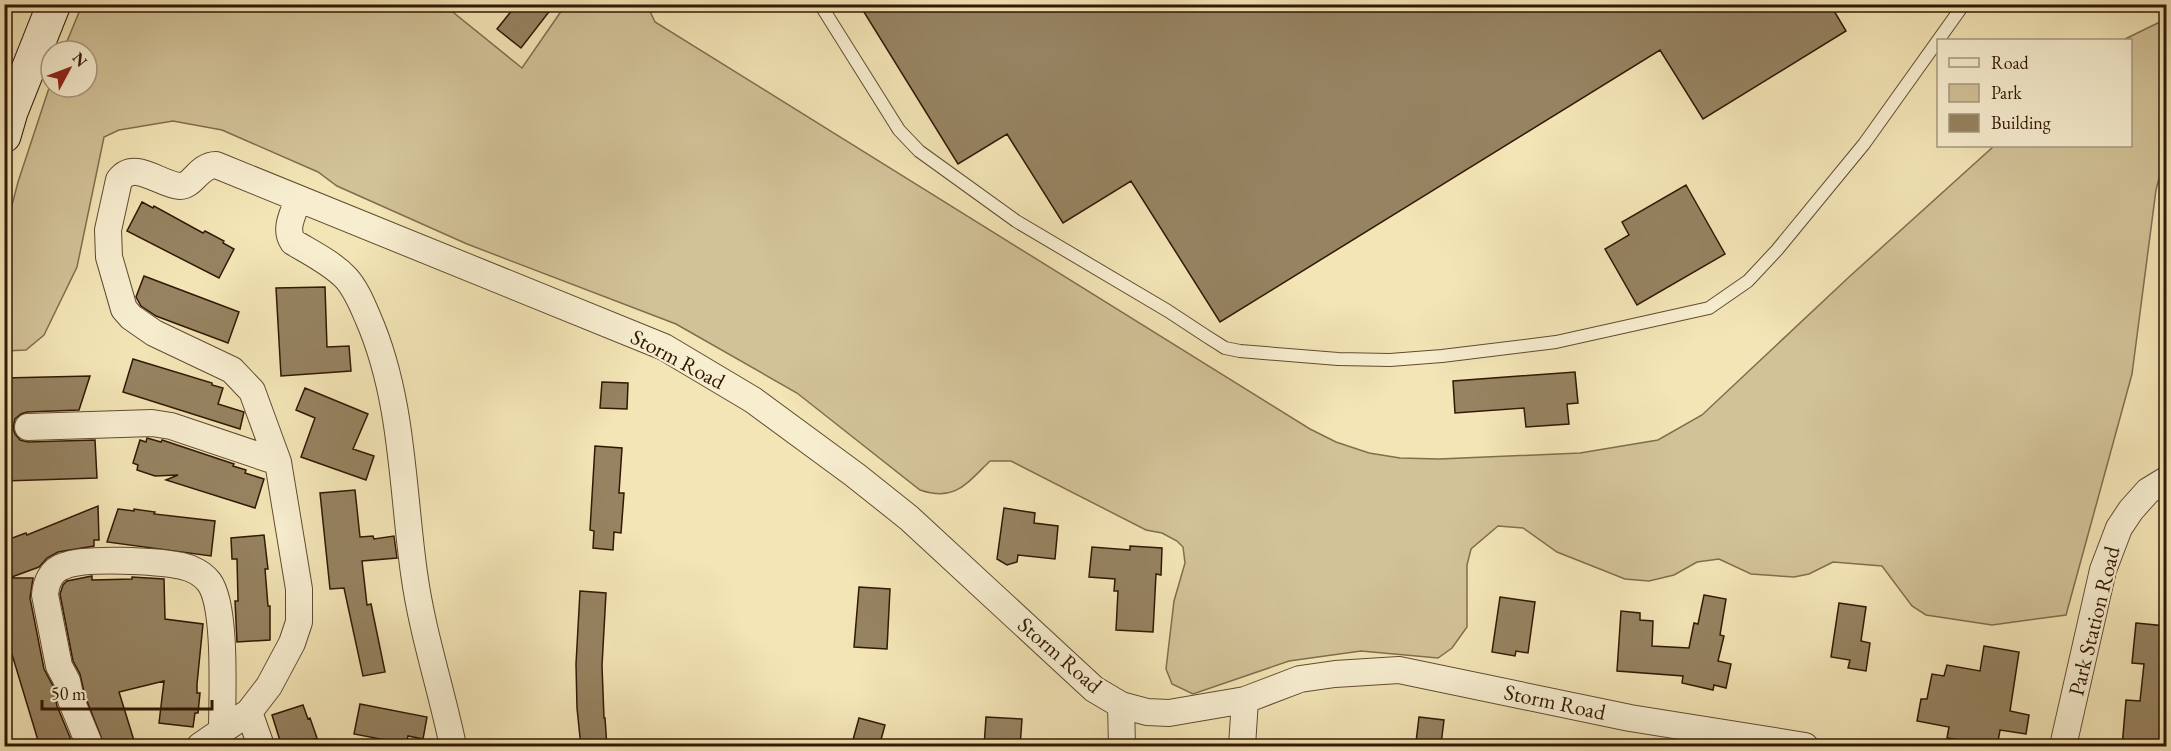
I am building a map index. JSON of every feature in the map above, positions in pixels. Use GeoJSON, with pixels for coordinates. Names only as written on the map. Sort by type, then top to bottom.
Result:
{"type":"FeatureCollection","features":[{"type":"Feature","properties":{"kind":"main road"},"geometry":{"type":"LineString","coordinates":[[4,136],[11,112],[54,4]]}},
{"type":"Feature","properties":{"kind":"street","name":"Storm Road"},"geometry":{"type":"LineString","coordinates":[[200,747],[249,712],[269,686],[292,643],[299,622],[299,589],[278,462],[252,392],[243,380],[232,370],[154,333],[131,317],[124,309],[109,257],[108,230],[119,180],[128,172],[136,171],[180,186],[188,183],[203,169],[216,165],[664,347],[753,400],[855,475],[909,519],[1094,690],[1121,705],[1147,712],[1169,713],[1245,700],[1300,680],[1335,674],[1399,670],[1630,718],[1805,747]]}},
{"type":"Feature","properties":{"kind":"street"},"geometry":{"type":"LineString","coordinates":[[298,200],[288,227],[290,237],[293,242],[338,270],[352,285],[383,358],[390,384],[406,485],[414,573],[428,651],[453,747]]}},
{"type":"Feature","properties":{"kind":"street"},"geometry":{"type":"LineString","coordinates":[[28,427],[152,423],[171,426],[278,462]]}},
{"type":"Feature","properties":{"kind":"street","name":"Park Station Road"},"geometry":{"type":"LineString","coordinates":[[2063,747],[2103,570],[2119,528],[2148,491],[2166,480]]}},
{"type":"Feature","properties":{"kind":"street"},"geometry":{"type":"LineString","coordinates":[[90,747],[70,700],[67,681],[58,666],[45,585],[50,577],[64,566],[101,561],[183,566],[198,572],[208,581],[216,593],[222,648],[222,731]]}},
{"type":"Feature","properties":{"kind":"street"},"geometry":{"type":"LineString","coordinates":[[1242,747],[1245,700]]}},
{"type":"Feature","properties":{"kind":"street"},"geometry":{"type":"LineString","coordinates":[[1121,705],[1122,747]]}},
{"type":"Feature","properties":{"kind":"street"},"geometry":{"type":"LineString","coordinates":[[249,712],[261,747]]}},
{"type":"Feature","properties":{"kind":"lane"},"geometry":{"type":"LineString","coordinates":[[820,4],[899,130],[919,151],[1016,221],[1168,311],[1225,348],[1338,359],[1390,360],[1442,356],[1556,342],[1709,308],[1748,281],[1777,250],[1864,144],[1937,42]]}},
{"type":"Feature","properties":{"kind":"lane"},"geometry":{"type":"LineString","coordinates":[[1939,39],[1964,4]]}},
{"type":"Feature","properties":{"kind":"green space"},"geometry":{"type":"Polygon","coordinates":[[[82,5],[444,5],[522,68],[562,10],[557,5],[647,5],[655,22],[1310,429],[1336,442],[1369,453],[1400,458],[1439,459],[1580,453],[1658,440],[1702,415],[1849,277],[1993,147],[2132,147],[2132,39],[2125,39],[2166,19],[2166,152],[2156,190],[2132,374],[2066,615],[1992,625],[1926,615],[1912,606],[1882,566],[1833,562],[1809,574],[1794,577],[1751,574],[1719,559],[1697,562],[1674,575],[1649,581],[1625,579],[1557,552],[1523,528],[1498,526],[1471,549],[1467,565],[1467,627],[1452,648],[1438,658],[1361,651],[1289,661],[1193,694],[1172,684],[1166,669],[1174,601],[1185,563],[1183,547],[1177,541],[1162,533],[1146,530],[1011,461],[990,461],[967,483],[951,492],[942,494],[920,490],[797,393],[676,324],[467,244],[337,186],[318,172],[222,130],[173,121],[119,130],[104,137],[77,267],[44,335],[26,350],[5,351],[5,232],[18,182],[45,99],[99,99],[99,39],[68,39],[82,5]]]}},
{"type":"Feature","properties":{"kind":"building"},"geometry":{"type":"Polygon","coordinates":[[[517,4],[555,4],[521,48],[497,29],[517,4]]]}},
{"type":"Feature","properties":{"kind":"building"},"geometry":{"type":"Polygon","coordinates":[[[859,4],[1830,4],[1846,31],[1703,119],[1660,50],[1220,322],[1131,181],[1063,223],[1007,134],[958,164],[859,4]]]}},
{"type":"Feature","properties":{"kind":"building"},"geometry":{"type":"Polygon","coordinates":[[[1686,185],[1725,254],[1637,305],[1605,249],[1629,235],[1622,222],[1686,185]]]}},
{"type":"Feature","properties":{"kind":"building"},"geometry":{"type":"Polygon","coordinates":[[[142,202],[153,208],[154,206],[203,233],[205,231],[234,249],[219,278],[127,231],[142,202]]]}},
{"type":"Feature","properties":{"kind":"building"},"geometry":{"type":"Polygon","coordinates":[[[144,276],[239,312],[228,343],[156,316],[141,306],[136,297],[144,276]]]}},
{"type":"Feature","properties":{"kind":"building"},"geometry":{"type":"Polygon","coordinates":[[[325,287],[327,347],[349,346],[351,371],[281,376],[276,288],[325,287]]]}},
{"type":"Feature","properties":{"kind":"building"},"geometry":{"type":"Polygon","coordinates":[[[133,359],[223,388],[218,404],[244,412],[240,429],[123,392],[133,359]]]}},
{"type":"Feature","properties":{"kind":"building"},"geometry":{"type":"Polygon","coordinates":[[[1575,372],[1578,403],[1567,404],[1569,424],[1526,427],[1524,408],[1455,413],[1453,381],[1575,372]]]}},
{"type":"Feature","properties":{"kind":"building"},"geometry":{"type":"Polygon","coordinates":[[[90,376],[79,410],[27,412],[15,419],[13,428],[20,440],[28,442],[95,440],[97,478],[4,481],[4,378],[90,376]]]}},
{"type":"Feature","properties":{"kind":"building"},"geometry":{"type":"Polygon","coordinates":[[[602,382],[628,383],[627,409],[600,408],[602,382]]]}},
{"type":"Feature","properties":{"kind":"building"},"geometry":{"type":"Polygon","coordinates":[[[305,388],[368,414],[353,449],[374,456],[366,480],[301,457],[315,418],[296,410],[305,388]]]}},
{"type":"Feature","properties":{"kind":"building"},"geometry":{"type":"Polygon","coordinates":[[[147,438],[161,442],[162,440],[234,464],[233,466],[246,470],[245,473],[264,479],[255,508],[166,480],[178,475],[155,476],[137,470],[138,465],[133,463],[140,440],[146,442],[147,438]]]}},
{"type":"Feature","properties":{"kind":"building"},"geometry":{"type":"Polygon","coordinates":[[[595,446],[622,448],[619,493],[624,493],[621,533],[614,532],[613,550],[593,548],[594,531],[590,530],[595,446]]]}},
{"type":"Feature","properties":{"kind":"building"},"geometry":{"type":"Polygon","coordinates":[[[355,490],[360,537],[373,536],[374,539],[394,536],[397,558],[362,561],[367,605],[371,604],[385,672],[363,676],[344,588],[330,589],[320,493],[355,490]]]}},
{"type":"Feature","properties":{"kind":"building"},"geometry":{"type":"Polygon","coordinates":[[[98,506],[99,540],[94,540],[94,546],[58,552],[47,558],[39,567],[9,578],[33,578],[30,598],[44,669],[53,686],[57,706],[74,747],[40,747],[4,628],[4,594],[12,592],[7,579],[4,580],[4,541],[26,533],[27,535],[98,506]]]}},
{"type":"Feature","properties":{"kind":"building"},"geometry":{"type":"Polygon","coordinates":[[[1004,508],[1035,513],[1034,523],[1058,526],[1055,559],[1018,555],[1017,562],[1007,565],[997,559],[1004,508]]]}},
{"type":"Feature","properties":{"kind":"building"},"geometry":{"type":"Polygon","coordinates":[[[118,509],[134,511],[134,509],[155,512],[154,514],[215,521],[211,556],[107,542],[118,509]]]}},
{"type":"Feature","properties":{"kind":"building"},"geometry":{"type":"Polygon","coordinates":[[[264,535],[268,569],[265,569],[268,606],[270,606],[270,640],[237,642],[235,601],[238,601],[237,559],[232,559],[231,538],[264,535]]]}},
{"type":"Feature","properties":{"kind":"building"},"geometry":{"type":"Polygon","coordinates":[[[1130,546],[1162,548],[1161,575],[1156,574],[1153,632],[1116,630],[1118,591],[1114,591],[1115,579],[1089,577],[1092,547],[1130,550],[1130,546]]]}},
{"type":"Feature","properties":{"kind":"building"},"geometry":{"type":"Polygon","coordinates":[[[92,576],[92,580],[132,579],[132,577],[164,579],[165,619],[203,624],[197,684],[197,693],[200,693],[198,713],[195,713],[193,727],[159,723],[164,681],[119,692],[136,747],[105,747],[85,696],[80,674],[73,661],[60,594],[67,581],[92,576]]]}},
{"type":"Feature","properties":{"kind":"building"},"geometry":{"type":"Polygon","coordinates":[[[859,587],[890,589],[887,649],[854,647],[859,587]]]}},
{"type":"Feature","properties":{"kind":"building"},"geometry":{"type":"Polygon","coordinates":[[[580,591],[606,593],[602,666],[607,747],[581,747],[576,664],[580,591]]]}},
{"type":"Feature","properties":{"kind":"building"},"geometry":{"type":"Polygon","coordinates":[[[1704,595],[1726,599],[1720,635],[1724,636],[1718,661],[1731,664],[1726,688],[1714,685],[1713,690],[1682,683],[1683,676],[1617,671],[1621,611],[1640,613],[1640,620],[1653,621],[1652,646],[1689,648],[1694,623],[1698,624],[1704,595]]]}},
{"type":"Feature","properties":{"kind":"building"},"geometry":{"type":"Polygon","coordinates":[[[1500,597],[1535,602],[1528,653],[1516,651],[1515,656],[1492,652],[1500,597]]]}},
{"type":"Feature","properties":{"kind":"building"},"geometry":{"type":"Polygon","coordinates":[[[1839,603],[1866,607],[1861,641],[1870,643],[1866,671],[1848,668],[1850,660],[1831,657],[1839,603]]]}},
{"type":"Feature","properties":{"kind":"building"},"geometry":{"type":"Polygon","coordinates":[[[2136,623],[2166,626],[2166,747],[2122,747],[2126,700],[2140,701],[2144,664],[2132,663],[2136,623]]]}},
{"type":"Feature","properties":{"kind":"building"},"geometry":{"type":"Polygon","coordinates":[[[1984,646],[2019,652],[2010,711],[2029,715],[2026,734],[2000,730],[1997,747],[1972,747],[1973,742],[1947,738],[1949,727],[1917,721],[1921,699],[1927,699],[1932,674],[1944,676],[1947,665],[1980,671],[1984,646]]]}},
{"type":"Feature","properties":{"kind":"building"},"geometry":{"type":"Polygon","coordinates":[[[360,704],[427,717],[423,739],[408,736],[406,744],[354,734],[360,704]]]}},
{"type":"Feature","properties":{"kind":"building"},"geometry":{"type":"Polygon","coordinates":[[[303,705],[317,738],[314,739],[316,747],[282,747],[272,715],[303,705]]]}},
{"type":"Feature","properties":{"kind":"building"},"geometry":{"type":"Polygon","coordinates":[[[986,717],[1022,719],[1020,747],[984,747],[986,717]]]}},
{"type":"Feature","properties":{"kind":"building"},"geometry":{"type":"Polygon","coordinates":[[[1419,717],[1444,720],[1441,744],[1416,742],[1419,717]]]}},
{"type":"Feature","properties":{"kind":"building"},"geometry":{"type":"Polygon","coordinates":[[[859,718],[885,725],[879,747],[851,747],[859,718]]]}}]}
